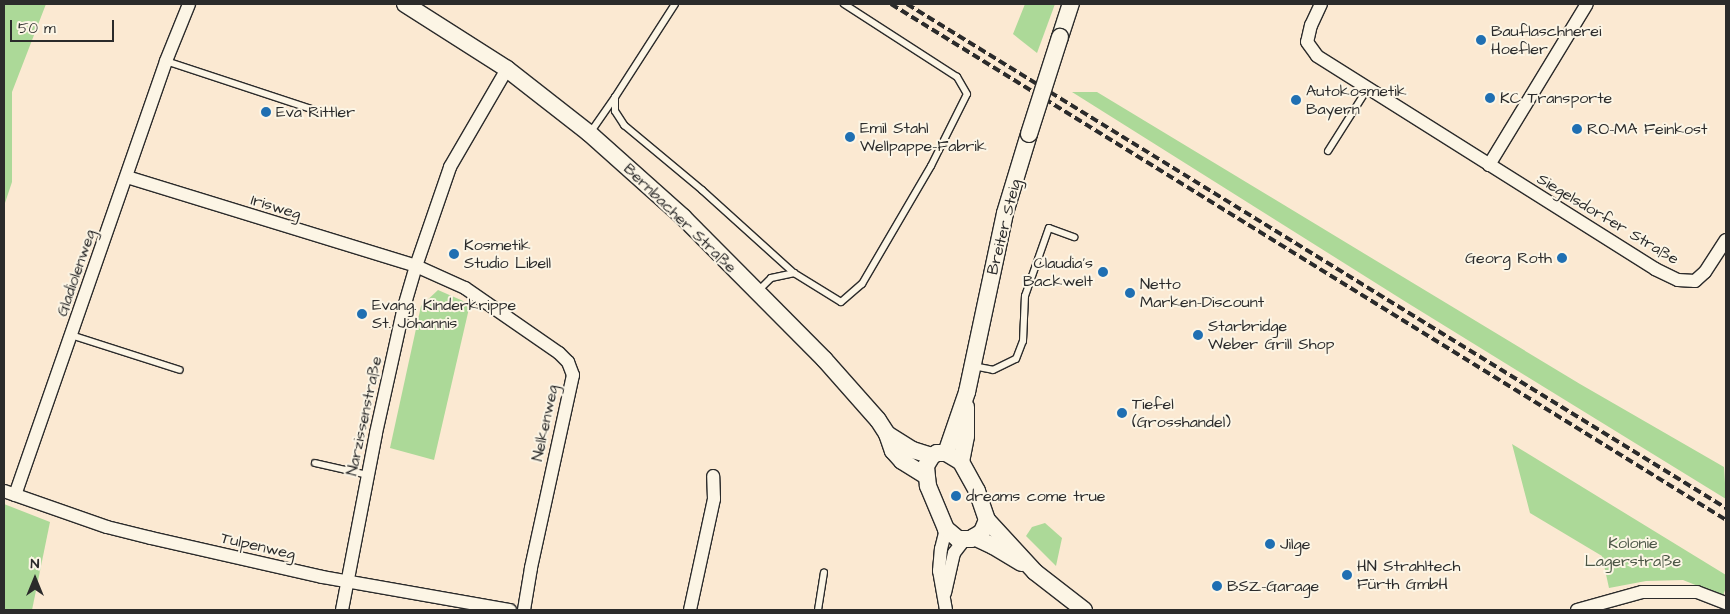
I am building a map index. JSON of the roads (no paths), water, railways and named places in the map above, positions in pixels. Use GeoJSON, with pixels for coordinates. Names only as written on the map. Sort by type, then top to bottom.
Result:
{"type":"FeatureCollection","features":[{"type":"Feature","properties":{"kind":"street","name":"Gladiolenweg"},"geometry":{"type":"LineString","coordinates":[[9,493],[71,335],[166,61],[189,4]]}},
{"type":"Feature","properties":{"kind":"street","name":"Bernbacher Straße"},"geometry":{"type":"LineString","coordinates":[[405,4],[507,69],[589,133],[683,217],[824,359],[878,420],[887,434],[913,450],[939,454],[961,462]]}},
{"type":"Feature","properties":{"kind":"street","name":"Breiter Steig"},"geometry":{"type":"LineString","coordinates":[[926,476],[926,466],[939,454],[966,392],[1005,213],[1071,4]]}},
{"type":"Feature","properties":{"kind":"street","name":"Siegelsdorfer Straße"},"geometry":{"type":"LineString","coordinates":[[1320,4],[1308,36],[1310,47],[1317,56],[1655,269],[1678,280],[1694,280],[1705,272],[1726,240]]}},
{"type":"Feature","properties":{"kind":"street"},"geometry":{"type":"LineString","coordinates":[[1489,165],[1587,4]]}},
{"type":"Feature","properties":{"kind":"street","name":"Narzissenstraße"},"geometry":{"type":"LineString","coordinates":[[342,610],[368,475],[404,307],[416,266],[450,167],[507,69]]}},
{"type":"Feature","properties":{"kind":"street","name":"Irisweg"},"geometry":{"type":"LineString","coordinates":[[127,177],[416,266]]}},
{"type":"Feature","properties":{"kind":"street","name":"Nelkenweg"},"geometry":{"type":"LineString","coordinates":[[416,266],[465,288],[559,353],[568,362],[572,375],[532,563],[524,610]]}},
{"type":"Feature","properties":{"kind":"street"},"geometry":{"type":"LineString","coordinates":[[966,392],[966,436],[961,462],[977,491],[986,520],[1035,572]]}},
{"type":"Feature","properties":{"kind":"street"},"geometry":{"type":"LineString","coordinates":[[887,434],[893,451],[902,461],[926,476],[946,529],[955,538],[969,539],[994,546],[1035,572],[1084,610]]}},
{"type":"Feature","properties":{"kind":"street"},"geometry":{"type":"LineString","coordinates":[[690,610],[714,499],[713,476]]}},
{"type":"Feature","properties":{"kind":"street","name":"Tulpenweg"},"geometry":{"type":"LineString","coordinates":[[9,493],[107,527],[142,536],[348,582],[510,610]]}},
{"type":"Feature","properties":{"kind":"street"},"geometry":{"type":"LineString","coordinates":[[944,596],[954,553],[969,539],[982,532],[986,520]]}},
{"type":"Feature","properties":{"kind":"street"},"geometry":{"type":"LineString","coordinates":[[946,529],[938,570],[946,610]]}},
{"type":"Feature","properties":{"kind":"street"},"geometry":{"type":"LineString","coordinates":[[1577,610],[1642,592],[1697,592],[1726,603]]}},
{"type":"Feature","properties":{"kind":"lane"},"geometry":{"type":"LineString","coordinates":[[589,133],[615,97],[675,4]]}},
{"type":"Feature","properties":{"kind":"lane"},"geometry":{"type":"LineString","coordinates":[[615,97],[615,111],[624,125],[702,190],[794,273],[841,302],[862,284],[931,166],[967,94],[957,77],[844,4]]}},
{"type":"Feature","properties":{"kind":"lane"},"geometry":{"type":"LineString","coordinates":[[166,61],[314,110]]}},
{"type":"Feature","properties":{"kind":"lane"},"geometry":{"type":"LineString","coordinates":[[1328,151],[1368,88]]}},
{"type":"Feature","properties":{"kind":"lane"},"geometry":{"type":"LineString","coordinates":[[972,366],[992,370],[1016,359],[1023,341],[1025,296],[1049,228],[1074,237]]}},
{"type":"Feature","properties":{"kind":"lane"},"geometry":{"type":"LineString","coordinates":[[757,292],[771,278],[794,273]]}},
{"type":"Feature","properties":{"kind":"lane"},"geometry":{"type":"LineString","coordinates":[[1025,296],[1034,294]]}},
{"type":"Feature","properties":{"kind":"lane"},"geometry":{"type":"LineString","coordinates":[[71,335],[180,370]]}},
{"type":"Feature","properties":{"kind":"lane"},"geometry":{"type":"LineString","coordinates":[[315,463],[368,475]]}},
{"type":"Feature","properties":{"kind":"lane"},"geometry":{"type":"LineString","coordinates":[[818,610],[824,572]]}},
{"type":"Feature","properties":{"kind":"railway"},"geometry":{"type":"LineString","coordinates":[[891,4],[1726,520]]}},
{"type":"Feature","properties":{"kind":"railway"},"geometry":{"type":"LineString","coordinates":[[907,4],[1726,508]]}},
{"type":"Feature","properties":{"kind":"place","name":"Bauflaschnerei Hoefler"},"geometry":{"type":"Point","coordinates":[1481,40]}},
{"type":"Feature","properties":{"kind":"place","name":"KC Transporte"},"geometry":{"type":"Point","coordinates":[1490,98]}},
{"type":"Feature","properties":{"kind":"place","name":"Autokosmetik Bayern"},"geometry":{"type":"Point","coordinates":[1296,100]}},
{"type":"Feature","properties":{"kind":"place","name":"Eva Rittler"},"geometry":{"type":"Point","coordinates":[266,112]}},
{"type":"Feature","properties":{"kind":"place","name":"RO-MA Feinkost"},"geometry":{"type":"Point","coordinates":[1577,129]}},
{"type":"Feature","properties":{"kind":"place","name":"Emil Stahl Wellpappe-Fabrik"},"geometry":{"type":"Point","coordinates":[850,137]}},
{"type":"Feature","properties":{"kind":"place","name":"Kosmetik Studio Libell"},"geometry":{"type":"Point","coordinates":[454,254]}},
{"type":"Feature","properties":{"kind":"place","name":"Georg Roth"},"geometry":{"type":"Point","coordinates":[1562,258]}},
{"type":"Feature","properties":{"kind":"place","name":"Claudia's Backwelt"},"geometry":{"type":"Point","coordinates":[1103,272]}},
{"type":"Feature","properties":{"kind":"place","name":"Netto Marken-Discount"},"geometry":{"type":"Point","coordinates":[1130,293]}},
{"type":"Feature","properties":{"kind":"place","name":"Evang. Kinderkrippe St. Johannis"},"geometry":{"type":"Point","coordinates":[362,314]}},
{"type":"Feature","properties":{"kind":"place","name":"Starbridge Weber Grill Shop"},"geometry":{"type":"Point","coordinates":[1198,335]}},
{"type":"Feature","properties":{"kind":"place","name":"Tiefel (Grosshandel)"},"geometry":{"type":"Point","coordinates":[1122,413]}},
{"type":"Feature","properties":{"kind":"place","name":"dreams come true"},"geometry":{"type":"Point","coordinates":[956,496]}},
{"type":"Feature","properties":{"kind":"place","name":"Jilge"},"geometry":{"type":"Point","coordinates":[1270,544]}},
{"type":"Feature","properties":{"kind":"place","name":"HN Strahltech Fürth GmbH"},"geometry":{"type":"Point","coordinates":[1347,575]}},
{"type":"Feature","properties":{"kind":"place","name":"BSZ-Garage"},"geometry":{"type":"Point","coordinates":[1217,586]}},
{"type":"Feature","properties":{"kind":"park label","name":"Kolonie Lagerstraße"},"geometry":{"type":"Point","coordinates":[1633,552]}}]}
